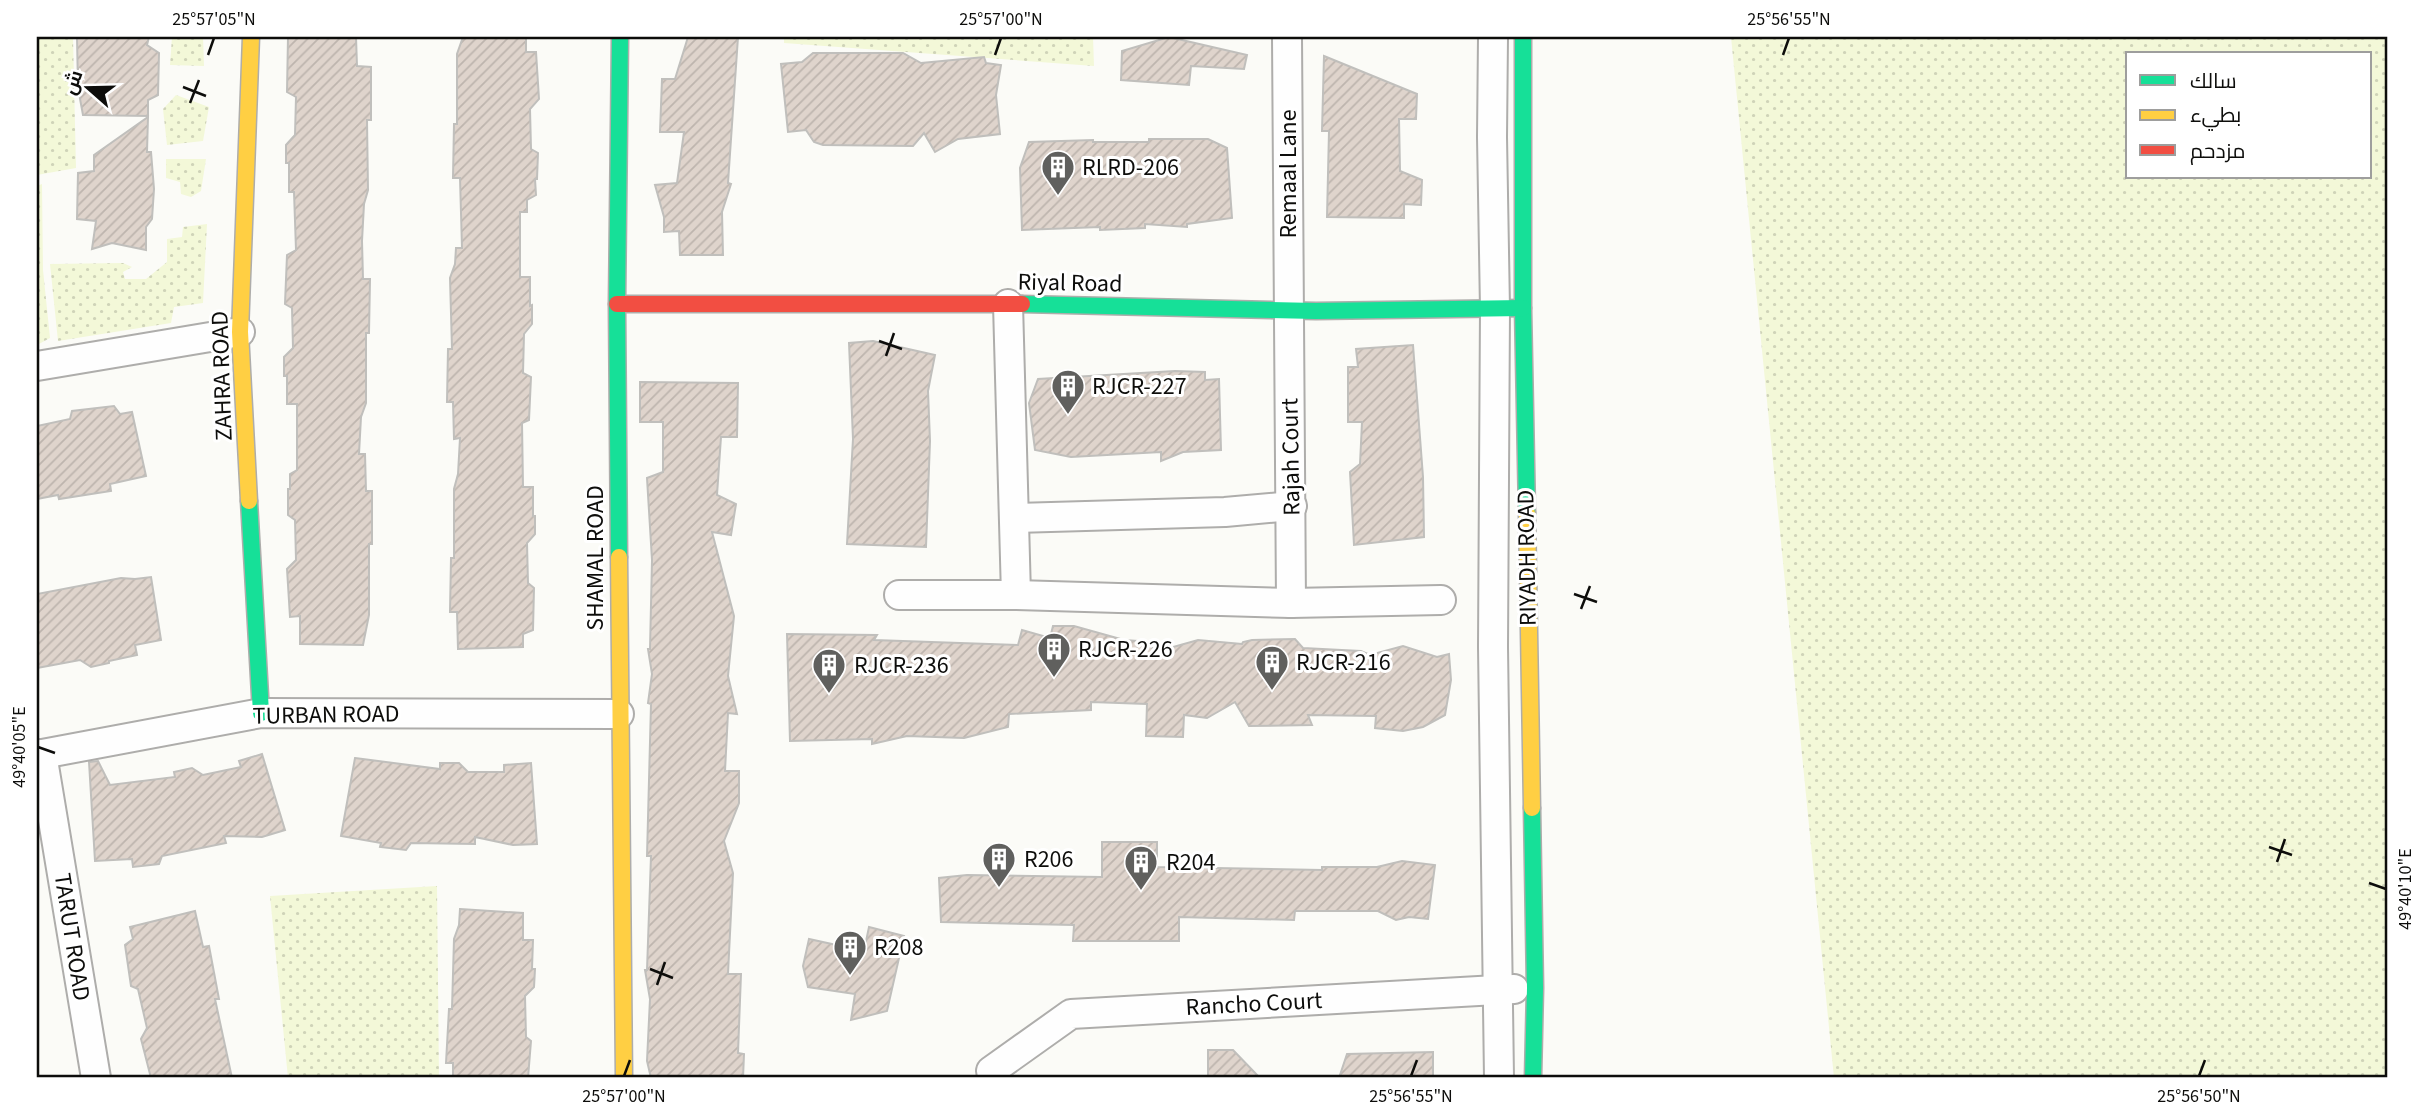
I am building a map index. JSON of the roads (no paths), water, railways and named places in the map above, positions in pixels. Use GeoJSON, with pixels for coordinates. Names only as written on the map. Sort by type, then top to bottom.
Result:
{"type":"FeatureCollection","features":[{"type":"Feature","properties":{"kind":"street","name":"ZAHRA ROAD"},"geometry":{"type":"LineString","coordinates":[[251,37],[240,331],[261,713]]}},
{"type":"Feature","properties":{"kind":"street","name":"SHAMAL ROAD"},"geometry":{"type":"LineString","coordinates":[[620,37],[617,304],[624,1078]]}},
{"type":"Feature","properties":{"kind":"street","name":"Remaal Lane"},"geometry":{"type":"LineString","coordinates":[[1287,37],[1289,311]]}},
{"type":"Feature","properties":{"kind":"street","name":"RIYADH ROAD"},"geometry":{"type":"LineString","coordinates":[[1493,37],[1492,137],[1509,309],[1535,988],[1533,1078]]}},
{"type":"Feature","properties":{"kind":"street","name":"RIYADH ROAD"},"geometry":{"type":"LineString","coordinates":[[1499,1078],[1493,647],[1523,37]]}},
{"type":"Feature","properties":{"kind":"street","name":"Riyal Road"},"geometry":{"type":"LineString","coordinates":[[617,304],[1008,304],[1289,311],[1509,309]]}},
{"type":"Feature","properties":{"kind":"street"},"geometry":{"type":"LineString","coordinates":[[1008,304],[1016,595]]}},
{"type":"Feature","properties":{"kind":"street","name":"Rajah Court"},"geometry":{"type":"LineString","coordinates":[[1289,311],[1291,603]]}},
{"type":"Feature","properties":{"kind":"street"},"geometry":{"type":"LineString","coordinates":[[37,366],[240,331]]}},
{"type":"Feature","properties":{"kind":"street"},"geometry":{"type":"LineString","coordinates":[[1014,518],[1225,512],[1292,506]]}},
{"type":"Feature","properties":{"kind":"street"},"geometry":{"type":"LineString","coordinates":[[899,595],[1016,595],[1291,603],[1441,600]]}},
{"type":"Feature","properties":{"kind":"street","name":"TURBAN ROAD"},"geometry":{"type":"LineString","coordinates":[[39,754],[261,713],[619,714]]}},
{"type":"Feature","properties":{"kind":"street","name":"TARUT ROAD"},"geometry":{"type":"LineString","coordinates":[[39,754],[96,1078]]}},
{"type":"Feature","properties":{"kind":"street","name":"Rancho Court"},"geometry":{"type":"LineString","coordinates":[[991,1071],[1071,1014],[1535,988]]}},
{"type":"Feature","properties":{"kind":"place","name":"RLRD-206"},"geometry":{"type":"Point","coordinates":[1058,197]}},
{"type":"Feature","properties":{"kind":"place","name":"RJCR-227"},"geometry":{"type":"Point","coordinates":[1068,416]}},
{"type":"Feature","properties":{"kind":"place","name":"RJCR-226"},"geometry":{"type":"Point","coordinates":[1054,679]}},
{"type":"Feature","properties":{"kind":"place","name":"RJCR-216"},"geometry":{"type":"Point","coordinates":[1272,692]}},
{"type":"Feature","properties":{"kind":"place","name":"RJCR-236"},"geometry":{"type":"Point","coordinates":[829,695]}},
{"type":"Feature","properties":{"kind":"place","name":"R206"},"geometry":{"type":"Point","coordinates":[999,889]}},
{"type":"Feature","properties":{"kind":"place","name":"R204"},"geometry":{"type":"Point","coordinates":[1141,892]}},
{"type":"Feature","properties":{"kind":"place","name":"R208"},"geometry":{"type":"Point","coordinates":[850,977]}}]}
